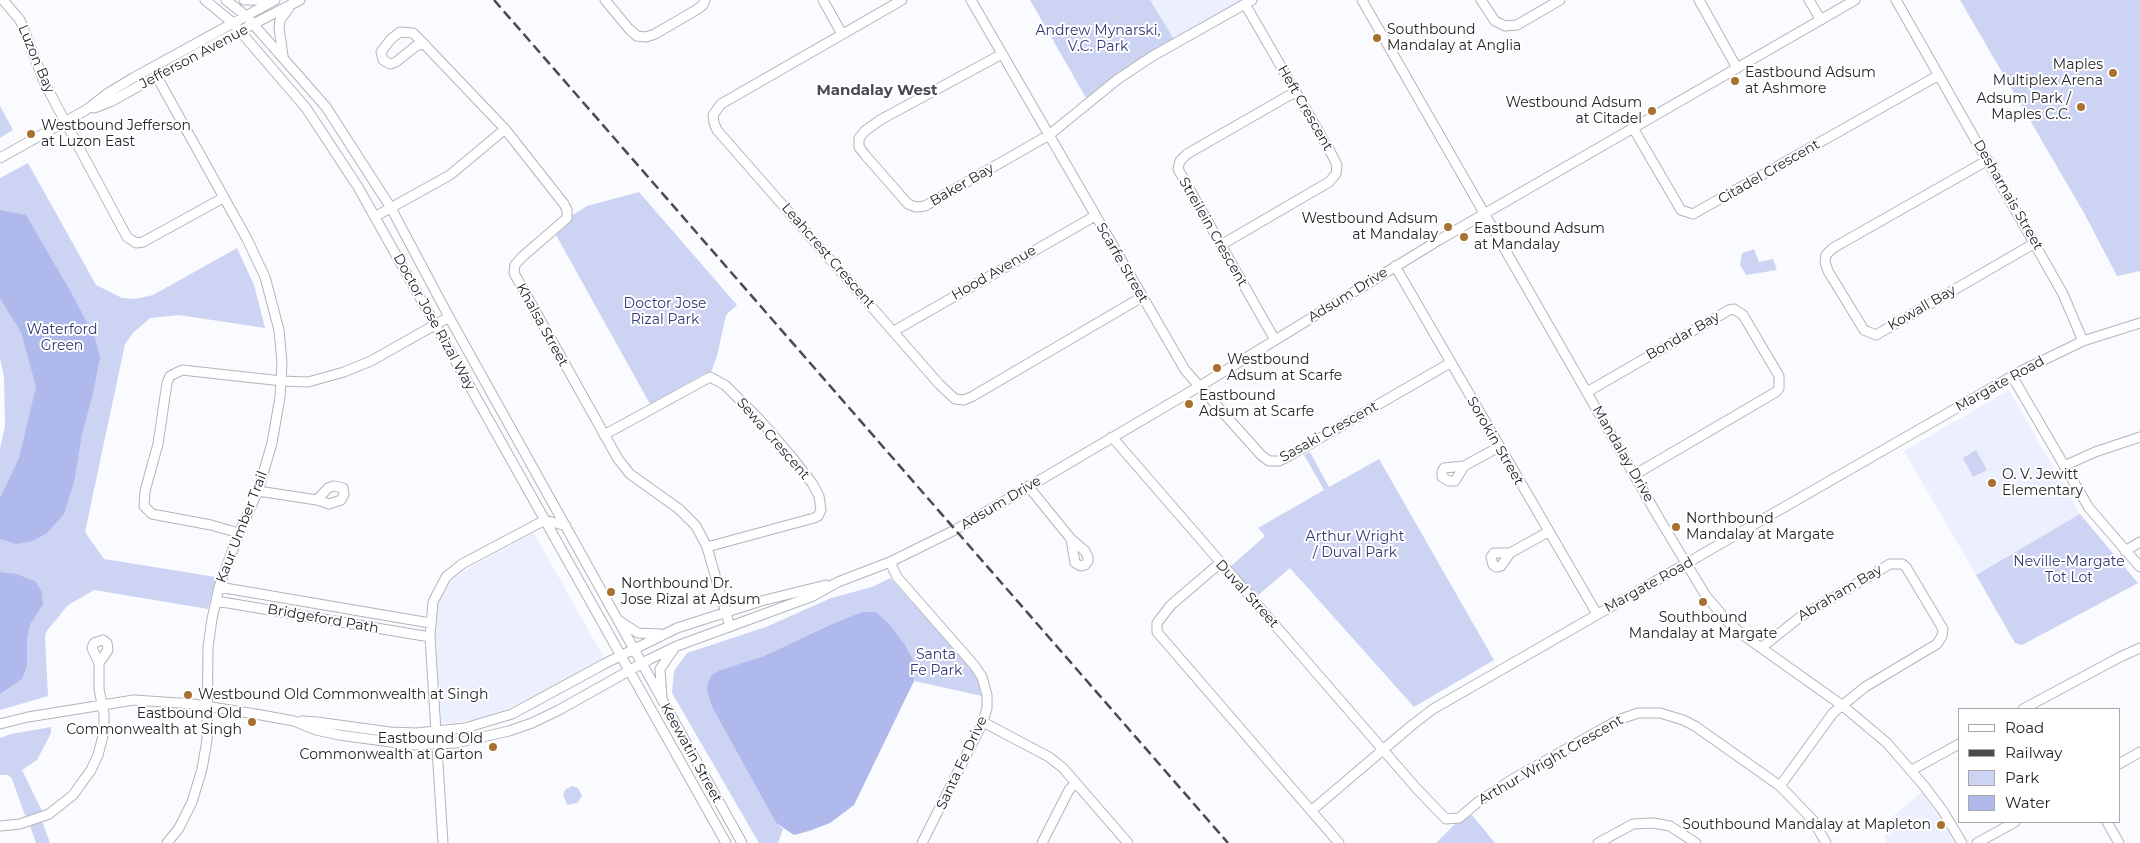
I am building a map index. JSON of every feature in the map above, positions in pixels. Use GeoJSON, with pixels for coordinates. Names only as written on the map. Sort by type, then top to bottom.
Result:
{"type":"FeatureCollection","features":[{"type":"Feature","properties":{"kind":"street","name":"Luzon Bay"},"geometry":{"type":"LineString","coordinates":[[3,0],[20,20],[45,84],[127,237],[136,243],[150,238],[223,198]]}},
{"type":"Feature","properties":{"kind":"street","name":"Doctor Jose Rizal Way"},"geometry":{"type":"LineString","coordinates":[[205,0],[232,23],[306,108],[376,216],[629,670]]}},
{"type":"Feature","properties":{"kind":"street","name":"Doctor Jose Rizal Way"},"geometry":{"type":"LineString","coordinates":[[226,0],[246,16],[326,107],[391,208],[640,664]]}},
{"type":"Feature","properties":{"kind":"street"},"geometry":{"type":"LineString","coordinates":[[244,0],[264,0]]}},
{"type":"Feature","properties":{"kind":"street","name":"Jefferson Avenue"},"geometry":{"type":"LineString","coordinates":[[0,158],[86,110],[108,93],[275,0]]}},
{"type":"Feature","properties":{"kind":"street","name":"Jefferson Avenue"},"geometry":{"type":"LineString","coordinates":[[86,110],[112,101],[222,40],[300,0]]}},
{"type":"Feature","properties":{"kind":"street"},"geometry":{"type":"LineString","coordinates":[[605,0],[629,28],[638,36],[646,37],[655,34],[696,10],[703,5],[705,0]]}},
{"type":"Feature","properties":{"kind":"street"},"geometry":{"type":"LineString","coordinates":[[822,0],[842,34]]}},
{"type":"Feature","properties":{"kind":"street","name":"Leahcrest Crescent"},"geometry":{"type":"LineString","coordinates":[[902,0],[721,104],[713,115],[717,130],[955,399],[964,400],[1142,297]]}},
{"type":"Feature","properties":{"kind":"street"},"geometry":{"type":"LineString","coordinates":[[971,0],[1049,136],[1118,79],[1152,57],[1249,2]]}},
{"type":"Feature","properties":{"kind":"street","name":"Mandalay Drive"},"geometry":{"type":"LineString","coordinates":[[1362,0],[1634,475],[1686,564],[1714,606],[1729,623],[1843,706],[1887,743],[1912,770],[1943,811],[1962,843]]}},
{"type":"Feature","properties":{"kind":"street"},"geometry":{"type":"LineString","coordinates":[[1481,0],[1495,22],[1505,26],[1517,25],[1560,0]]}},
{"type":"Feature","properties":{"kind":"street"},"geometry":{"type":"LineString","coordinates":[[1699,0],[1737,68]]}},
{"type":"Feature","properties":{"kind":"street"},"geometry":{"type":"LineString","coordinates":[[1809,0],[1821,20]]}},
{"type":"Feature","properties":{"kind":"street","name":"Adsum Drive"},"geometry":{"type":"LineString","coordinates":[[294,721],[316,730],[361,739],[413,745],[456,743],[509,731],[532,723],[559,710],[640,664],[677,646],[812,596],[838,582],[890,562],[955,530],[1200,386],[1484,213],[1855,0]]}},
{"type":"Feature","properties":{"kind":"street","name":"Desharnais Street"},"geometry":{"type":"LineString","coordinates":[[1896,0],[2063,294],[2083,341]]}},
{"type":"Feature","properties":{"kind":"street","name":"Heft Crescent"},"geometry":{"type":"LineString","coordinates":[[1221,245],[1329,182],[1336,174],[1336,165],[1331,153],[1295,92],[1249,2]]}},
{"type":"Feature","properties":{"kind":"street"},"geometry":{"type":"LineString","coordinates":[[283,56],[278,34],[280,20],[291,5]]}},
{"type":"Feature","properties":{"kind":"street","name":"Khalsa Street"},"geometry":{"type":"LineString","coordinates":[[424,44],[416,46],[396,62],[390,64],[383,60],[381,52],[391,39],[400,32],[413,33],[424,44],[505,128],[554,190],[567,210],[567,218],[522,257],[515,265],[514,273],[604,436],[630,474],[696,526],[707,548],[730,627]]}},
{"type":"Feature","properties":{"kind":"street","name":"Baker Bay"},"geometry":{"type":"LineString","coordinates":[[1002,54],[872,126],[859,138],[860,147],[900,196],[908,204],[916,207],[925,206],[1049,136]]}},
{"type":"Feature","properties":{"kind":"street","name":"Citadel Crescent"},"geometry":{"type":"LineString","coordinates":[[1633,128],[1681,210],[1693,214],[1939,75]]}},
{"type":"Feature","properties":{"kind":"street","name":"Kaur Umber Trail"},"geometry":{"type":"LineString","coordinates":[[157,77],[254,252],[267,284],[278,330],[282,381],[272,443],[258,491],[239,533],[219,587],[216,601],[208,647],[207,740],[202,769],[188,810],[179,828],[166,843]]}},
{"type":"Feature","properties":{"kind":"street","name":"Streilein Crescent"},"geometry":{"type":"LineString","coordinates":[[1275,340],[1178,170],[1180,161],[1187,154],[1295,92]]}},
{"type":"Feature","properties":{"kind":"street"},"geometry":{"type":"LineString","coordinates":[[376,216],[450,175],[505,128]]}},
{"type":"Feature","properties":{"kind":"street","name":"Scarfe Street"},"geometry":{"type":"LineString","coordinates":[[1049,136],[1185,370],[1200,386]]}},
{"type":"Feature","properties":{"kind":"street","name":"Kowall Bay"},"geometry":{"type":"LineString","coordinates":[[1988,160],[1833,248],[1826,255],[1825,262],[1828,271],[1864,330],[1876,334],[2035,243]]}},
{"type":"Feature","properties":{"kind":"street","name":"Hood Avenue"},"geometry":{"type":"LineString","coordinates":[[894,331],[1095,216]]}},
{"type":"Feature","properties":{"kind":"street","name":"Sorokin Street"},"geometry":{"type":"LineString","coordinates":[[1395,266],[1597,614]]}},
{"type":"Feature","properties":{"kind":"street","name":"Bondar Bay"},"geometry":{"type":"LineString","coordinates":[[1587,392],[1728,310],[1734,309],[1743,315],[1778,376],[1779,388],[1776,392],[1634,475]]}},
{"type":"Feature","properties":{"kind":"street"},"geometry":{"type":"LineString","coordinates":[[239,533],[211,525],[152,514],[144,506],[144,499],[158,444],[167,383],[170,376],[182,370],[308,382],[344,372],[371,360],[449,317]]}},
{"type":"Feature","properties":{"kind":"street","name":"Margate Road"},"geometry":{"type":"LineString","coordinates":[[1311,811],[1426,714],[2012,376],[2047,357],[2083,341],[2140,323]]}},
{"type":"Feature","properties":{"kind":"street","name":"Sasaki Crescent"},"geometry":{"type":"LineString","coordinates":[[1200,386],[1261,456],[1269,461],[1279,461],[1450,363]]}},
{"type":"Feature","properties":{"kind":"street"},"geometry":{"type":"LineString","coordinates":[[2012,376],[2090,508],[2140,567]]}},
{"type":"Feature","properties":{"kind":"street","name":"Sewa Crescent"},"geometry":{"type":"LineString","coordinates":[[604,436],[710,377],[725,385],[760,420],[792,456],[812,483],[819,496],[822,510],[814,518],[707,548]]}},
{"type":"Feature","properties":{"kind":"street","name":"Duval Street"},"geometry":{"type":"LineString","coordinates":[[1112,437],[1383,750]]}},
{"type":"Feature","properties":{"kind":"street"},"geometry":{"type":"LineString","coordinates":[[2064,466],[2095,452],[2140,437]]}},
{"type":"Feature","properties":{"kind":"street"},"geometry":{"type":"LineString","coordinates":[[1464,466],[1499,447]]}},
{"type":"Feature","properties":{"kind":"street"},"geometry":{"type":"LineString","coordinates":[[1028,486],[1071,539]]}},
{"type":"Feature","properties":{"kind":"street"},"geometry":{"type":"LineString","coordinates":[[258,491],[317,500]]}},
{"type":"Feature","properties":{"kind":"street"},"geometry":{"type":"LineString","coordinates":[[443,843],[430,637],[433,602],[446,577],[462,564],[545,520],[566,526]]}},
{"type":"Feature","properties":{"kind":"street"},"geometry":{"type":"LineString","coordinates":[[1510,553],[1548,532]]}},
{"type":"Feature","properties":{"kind":"street"},"geometry":{"type":"LineString","coordinates":[[2125,551],[2140,542]]}},
{"type":"Feature","properties":{"kind":"street","name":"Santa Fe Drive"},"geometry":{"type":"LineString","coordinates":[[890,562],[897,577],[974,665],[982,677],[987,695],[987,708],[983,722],[922,843]]}},
{"type":"Feature","properties":{"kind":"street"},"geometry":{"type":"LineString","coordinates":[[1220,563],[1171,606],[1157,623],[1158,632],[1339,843]]}},
{"type":"Feature","properties":{"kind":"street","name":"Abraham Bay"},"geometry":{"type":"LineString","coordinates":[[1761,648],[1800,617],[1883,567],[1898,563],[1906,566],[1942,629],[1940,640],[1932,647],[1865,687],[1843,706]]}},
{"type":"Feature","properties":{"kind":"street","name":"Adsum Drive"},"geometry":{"type":"LineString","coordinates":[[294,721],[317,722],[390,732],[437,732],[466,728],[512,714],[632,649],[668,633],[725,612],[838,582]]}},
{"type":"Feature","properties":{"kind":"street","name":"Bridgeford Path"},"geometry":{"type":"LineString","coordinates":[[219,587],[430,623]]}},
{"type":"Feature","properties":{"kind":"street","name":"Bridgeford Path"},"geometry":{"type":"LineString","coordinates":[[216,601],[430,637]]}},
{"type":"Feature","properties":{"kind":"street"},"geometry":{"type":"LineString","coordinates":[[615,618],[638,633],[668,633]]}},
{"type":"Feature","properties":{"kind":"street"},"geometry":{"type":"LineString","coordinates":[[663,704],[660,669],[668,655],[677,646]]}},
{"type":"Feature","properties":{"kind":"street"},"geometry":{"type":"LineString","coordinates":[[2026,708],[2140,648]]}},
{"type":"Feature","properties":{"kind":"street"},"geometry":{"type":"LineString","coordinates":[[0,826],[20,824],[49,814],[73,795],[91,770],[98,755],[104,732],[98,663]]}},
{"type":"Feature","properties":{"kind":"street","name":"Keewatin Street"},"geometry":{"type":"LineString","coordinates":[[640,664],[742,843]]}},
{"type":"Feature","properties":{"kind":"street","name":"Keewatin Street"},"geometry":{"type":"LineString","coordinates":[[629,670],[726,843]]}},
{"type":"Feature","properties":{"kind":"street"},"geometry":{"type":"LineString","coordinates":[[0,724],[28,717],[134,700],[207,706],[294,721]]}},
{"type":"Feature","properties":{"kind":"street"},"geometry":{"type":"LineString","coordinates":[[1780,786],[1821,728],[1833,713],[1843,706]]}},
{"type":"Feature","properties":{"kind":"street","name":"Arthur Wright Crescent"},"geometry":{"type":"LineString","coordinates":[[1383,750],[1446,820],[1459,818],[1478,802],[1511,780],[1618,720],[1638,713],[1660,713],[1684,720],[1780,786],[1813,820],[1826,843]]}},
{"type":"Feature","properties":{"kind":"street"},"geometry":{"type":"LineString","coordinates":[[983,722],[1048,757],[1063,768],[1128,843]]}},
{"type":"Feature","properties":{"kind":"street"},"geometry":{"type":"LineString","coordinates":[[1912,770],[1958,745]]}},
{"type":"Feature","properties":{"kind":"street"},"geometry":{"type":"LineString","coordinates":[[2120,763],[2140,752]]}},
{"type":"Feature","properties":{"kind":"street"},"geometry":{"type":"LineString","coordinates":[[1042,843],[1069,790],[1076,783]]}},
{"type":"Feature","properties":{"kind":"street"},"geometry":{"type":"LineString","coordinates":[[1598,843],[1633,824],[1653,823],[1670,826],[1696,843]]}},
{"type":"Feature","properties":{"kind":"street"},"geometry":{"type":"LineString","coordinates":[[1976,843],[2013,823]]}},
{"type":"Feature","properties":{"kind":"street"},"geometry":{"type":"LineString","coordinates":[[2108,823],[2119,843]]}},
{"type":"Feature","properties":{"kind":"shaded area"},"geometry":{"type":"Polygon","coordinates":[[[1150,0],[1242,0],[1174,39],[1150,0]]]}},
{"type":"Feature","properties":{"kind":"shaded area","name":"O. V. Jewitt Elementary"},"geometry":{"type":"Polygon","coordinates":[[[2009,390],[2080,514],[1976,575],[1904,451],[2009,390]]]}},
{"type":"Feature","properties":{"kind":"shaded area"},"geometry":{"type":"Polygon","coordinates":[[[534,533],[604,658],[540,694],[500,712],[469,721],[440,724],[436,637],[438,604],[448,583],[467,569],[534,533]]]}},
{"type":"Feature","properties":{"kind":"shaded area"},"geometry":{"type":"Polygon","coordinates":[[[1922,792],[1955,843],[1886,843],[1885,823],[1922,792]]]}},
{"type":"Feature","properties":{"kind":"green space","name":"Andrew Mynarski, V.C. Park"},"geometry":{"type":"Polygon","coordinates":[[[1030,0],[1150,0],[1174,39],[1130,65],[1086,98],[1030,0]]]}},
{"type":"Feature","properties":{"kind":"green space","name":"Adsum Park / Maples C.C."},"geometry":{"type":"Polygon","coordinates":[[[1960,0],[2140,0],[2140,271],[2117,276],[2084,213],[1960,0]]]}},
{"type":"Feature","properties":{"kind":"green space"},"geometry":{"type":"Polygon","coordinates":[[[0,106],[13,130],[0,138],[0,106]]]}},
{"type":"Feature","properties":{"kind":"green space","name":"Waterford Green"},"geometry":{"type":"Polygon","coordinates":[[[28,163],[96,285],[122,298],[135,299],[153,295],[237,248],[254,285],[265,328],[179,315],[150,318],[133,333],[125,344],[85,532],[104,559],[216,577],[208,609],[94,590],[68,605],[46,632],[48,696],[0,710],[0,448],[5,426],[4,377],[0,358],[0,178],[28,163]]]}},
{"type":"Feature","properties":{"kind":"green space","name":"Doctor Jose Rizal Park"},"geometry":{"type":"Polygon","coordinates":[[[639,192],[737,305],[726,315],[717,356],[711,372],[703,374],[650,404],[556,235],[567,225],[571,216],[587,206],[639,192]]]}},
{"type":"Feature","properties":{"kind":"green space"},"geometry":{"type":"Polygon","coordinates":[[[1754,249],[1759,262],[1773,259],[1777,270],[1746,275],[1740,265],[1742,253],[1754,249]]]}},
{"type":"Feature","properties":{"kind":"green space"},"geometry":{"type":"Polygon","coordinates":[[[1976,450],[1987,470],[1973,477],[1963,458],[1976,450]]]}},
{"type":"Feature","properties":{"kind":"green space","name":"Arthur Wright / Duval Park"},"geometry":{"type":"Polygon","coordinates":[[[1310,452],[1329,487],[1379,459],[1494,660],[1414,707],[1290,568],[1256,597],[1230,567],[1265,536],[1258,528],[1324,490],[1304,455],[1310,452]]]}},
{"type":"Feature","properties":{"kind":"green space","name":"Neville-Margate Tot Lot"},"geometry":{"type":"Polygon","coordinates":[[[2080,514],[2138,583],[2022,645],[2015,643],[1976,575],[2080,514]]]}},
{"type":"Feature","properties":{"kind":"green space","name":"Santa Fe Park"},"geometry":{"type":"Polygon","coordinates":[[[890,578],[965,662],[977,678],[982,696],[914,681],[914,672],[862,612],[764,656],[720,670],[713,709],[776,823],[783,829],[778,843],[759,843],[672,693],[674,671],[687,653],[766,627],[831,598],[872,587],[890,578]]]}},
{"type":"Feature","properties":{"kind":"green space"},"geometry":{"type":"Polygon","coordinates":[[[51,727],[51,733],[37,760],[22,770],[42,811],[26,818],[12,779],[8,775],[0,775],[0,738],[11,734],[51,727]]]}},
{"type":"Feature","properties":{"kind":"green space"},"geometry":{"type":"Polygon","coordinates":[[[572,786],[578,788],[582,796],[577,803],[567,805],[563,794],[566,789],[572,786]]]}},
{"type":"Feature","properties":{"kind":"green space"},"geometry":{"type":"Polygon","coordinates":[[[1472,815],[1495,843],[1436,843],[1455,824],[1472,815]]]}},
{"type":"Feature","properties":{"kind":"green space"},"geometry":{"type":"Polygon","coordinates":[[[42,821],[50,843],[36,843],[30,826],[42,821]]]}},
{"type":"Feature","properties":{"kind":"water"},"geometry":{"type":"Polygon","coordinates":[[[0,210],[26,215],[95,338],[100,357],[82,434],[74,482],[64,514],[47,533],[33,541],[16,544],[0,539],[0,498],[19,458],[36,387],[21,332],[0,298],[0,210]]]}},
{"type":"Feature","properties":{"kind":"water"},"geometry":{"type":"Polygon","coordinates":[[[0,572],[16,574],[35,581],[42,592],[43,605],[30,624],[27,638],[27,666],[22,679],[0,694],[0,572]]]}},
{"type":"Feature","properties":{"kind":"water"},"geometry":{"type":"Polygon","coordinates":[[[862,612],[876,612],[889,624],[905,645],[913,660],[914,681],[854,805],[830,823],[794,835],[776,823],[713,709],[707,691],[708,682],[712,675],[720,670],[764,656],[862,612]]]}},
{"type":"Feature","properties":{"kind":"railway"},"geometry":{"type":"LineString","coordinates":[[494,0],[1228,843]]}},
{"type":"Feature","properties":{"kind":"place","name":"Southbound Mandalay at Anglia"},"geometry":{"type":"Point","coordinates":[1377,38]}},
{"type":"Feature","properties":{"kind":"place","name":"Maples Multiplex Arena"},"geometry":{"type":"Point","coordinates":[2113,73]}},
{"type":"Feature","properties":{"kind":"place","name":"Eastbound Adsum at Ashmore"},"geometry":{"type":"Point","coordinates":[1735,81]}},
{"type":"Feature","properties":{"kind":"place","name":"Adsum Park / Maples C.C."},"geometry":{"type":"Point","coordinates":[2081,107]}},
{"type":"Feature","properties":{"kind":"place","name":"Westbound Adsum at Citadel"},"geometry":{"type":"Point","coordinates":[1652,111]}},
{"type":"Feature","properties":{"kind":"place","name":"Westbound Jefferson at Luzon East"},"geometry":{"type":"Point","coordinates":[31,134]}},
{"type":"Feature","properties":{"kind":"place","name":"Westbound Adsum at Mandalay"},"geometry":{"type":"Point","coordinates":[1448,227]}},
{"type":"Feature","properties":{"kind":"place","name":"Eastbound Adsum at Mandalay"},"geometry":{"type":"Point","coordinates":[1464,237]}},
{"type":"Feature","properties":{"kind":"place","name":"Westbound Adsum at Scarfe"},"geometry":{"type":"Point","coordinates":[1217,368]}},
{"type":"Feature","properties":{"kind":"place","name":"Eastbound Adsum at Scarfe"},"geometry":{"type":"Point","coordinates":[1189,404]}},
{"type":"Feature","properties":{"kind":"place","name":"O. V. Jewitt Elementary"},"geometry":{"type":"Point","coordinates":[1992,483]}},
{"type":"Feature","properties":{"kind":"place","name":"Northbound Mandalay at Margate"},"geometry":{"type":"Point","coordinates":[1676,527]}},
{"type":"Feature","properties":{"kind":"place","name":"Northbound Dr. Jose Rizal at Adsum"},"geometry":{"type":"Point","coordinates":[611,592]}},
{"type":"Feature","properties":{"kind":"place","name":"Southbound Mandalay at Margate"},"geometry":{"type":"Point","coordinates":[1703,602]}},
{"type":"Feature","properties":{"kind":"place","name":"Westbound Old Commonwealth at Singh"},"geometry":{"type":"Point","coordinates":[188,695]}},
{"type":"Feature","properties":{"kind":"place","name":"Eastbound Old Commonwealth at Singh"},"geometry":{"type":"Point","coordinates":[252,722]}},
{"type":"Feature","properties":{"kind":"place","name":"Eastbound Old Commonwealth at Garton"},"geometry":{"type":"Point","coordinates":[493,747]}},
{"type":"Feature","properties":{"kind":"place","name":"Southbound Mandalay at Mapleton"},"geometry":{"type":"Point","coordinates":[1941,825]}},
{"type":"Feature","properties":{"kind":"district","name":"Mandalay West"},"geometry":{"type":"Point","coordinates":[877,91]}}]}
